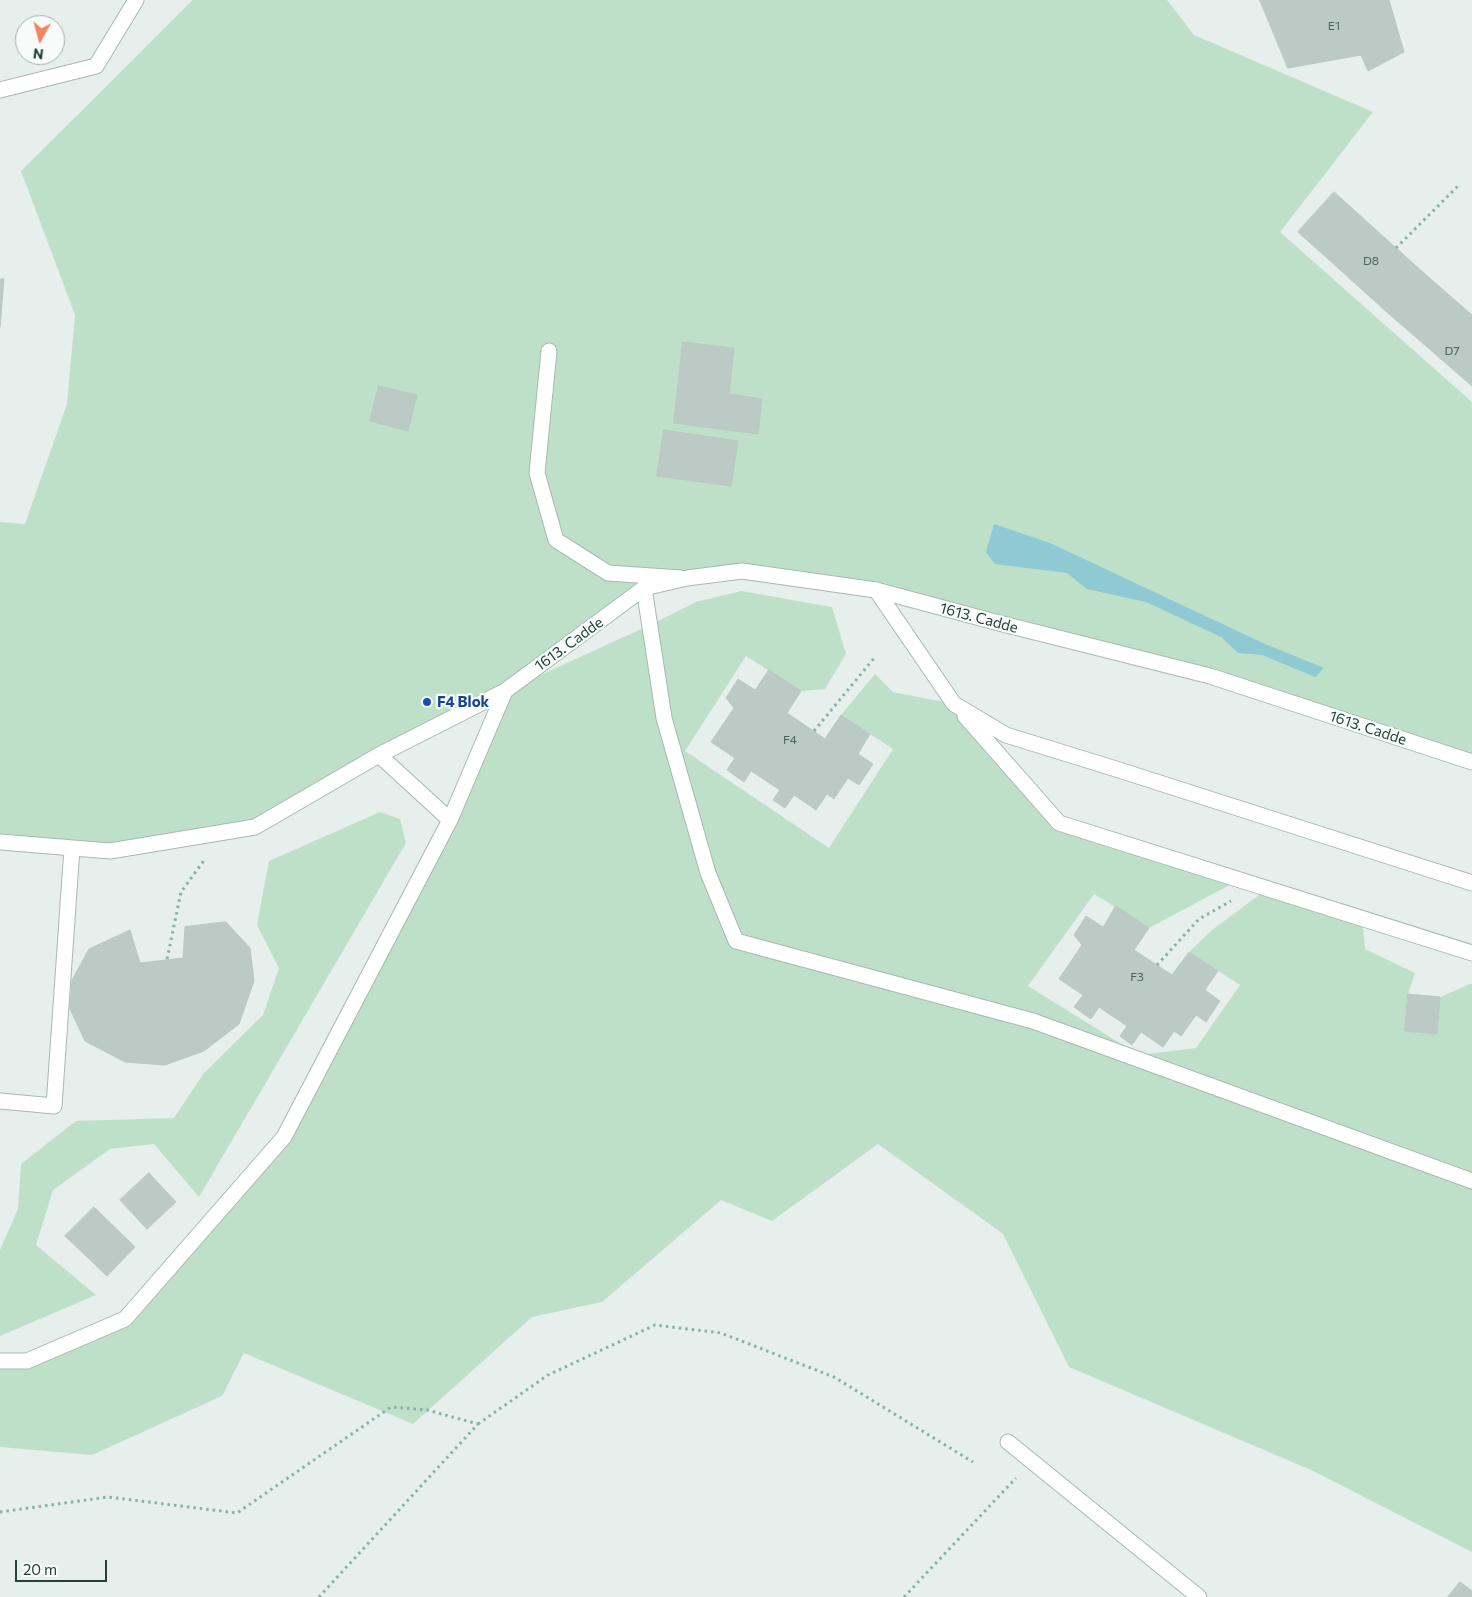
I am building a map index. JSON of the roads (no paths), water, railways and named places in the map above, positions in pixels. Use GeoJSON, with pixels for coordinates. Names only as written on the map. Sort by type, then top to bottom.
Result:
{"type":"FeatureCollection","features":[{"type":"Feature","properties":{"kind":"street"},"geometry":{"type":"LineString","coordinates":[[0,90],[96,66],[136,0]]}},
{"type":"Feature","properties":{"kind":"street"},"geometry":{"type":"LineString","coordinates":[[549,351],[537,473],[556,540],[608,573],[687,578]]}},
{"type":"Feature","properties":{"kind":"street","name":"1613. Cadde"},"geometry":{"type":"LineString","coordinates":[[0,842],[110,851],[255,827],[379,755],[505,691],[644,588],[687,578],[742,571],[876,590],[1009,626],[1210,676],[1472,762]]}},
{"type":"Feature","properties":{"kind":"street"},"geometry":{"type":"LineString","coordinates":[[644,588],[664,718],[708,873],[736,941],[1033,1021],[1472,1181]]}},
{"type":"Feature","properties":{"kind":"street"},"geometry":{"type":"LineString","coordinates":[[876,590],[954,704],[1060,823],[1472,954]]}},
{"type":"Feature","properties":{"kind":"street"},"geometry":{"type":"LineString","coordinates":[[0,1361],[27,1361],[125,1319],[284,1137],[450,820],[505,691]]}},
{"type":"Feature","properties":{"kind":"street"},"geometry":{"type":"LineString","coordinates":[[954,704],[1006,736],[1116,769],[1472,883]]}},
{"type":"Feature","properties":{"kind":"street"},"geometry":{"type":"LineString","coordinates":[[379,755],[450,820]]}},
{"type":"Feature","properties":{"kind":"street"},"geometry":{"type":"LineString","coordinates":[[0,1100],[54,1106],[72,848]]}},
{"type":"Feature","properties":{"kind":"street"},"geometry":{"type":"LineString","coordinates":[[1008,1442],[1199,1597]]}},
{"type":"Feature","properties":{"kind":"water"},"geometry":{"type":"Polygon","coordinates":[[[994,524],[1050,543],[1265,644],[1324,668],[1315,677],[1262,655],[1238,653],[1221,637],[1146,602],[1087,589],[1067,573],[995,564],[986,552],[994,524]]]}},
{"type":"Feature","properties":{"kind":"place","name":"F4 Blok"},"geometry":{"type":"Point","coordinates":[427,702]}}]}
